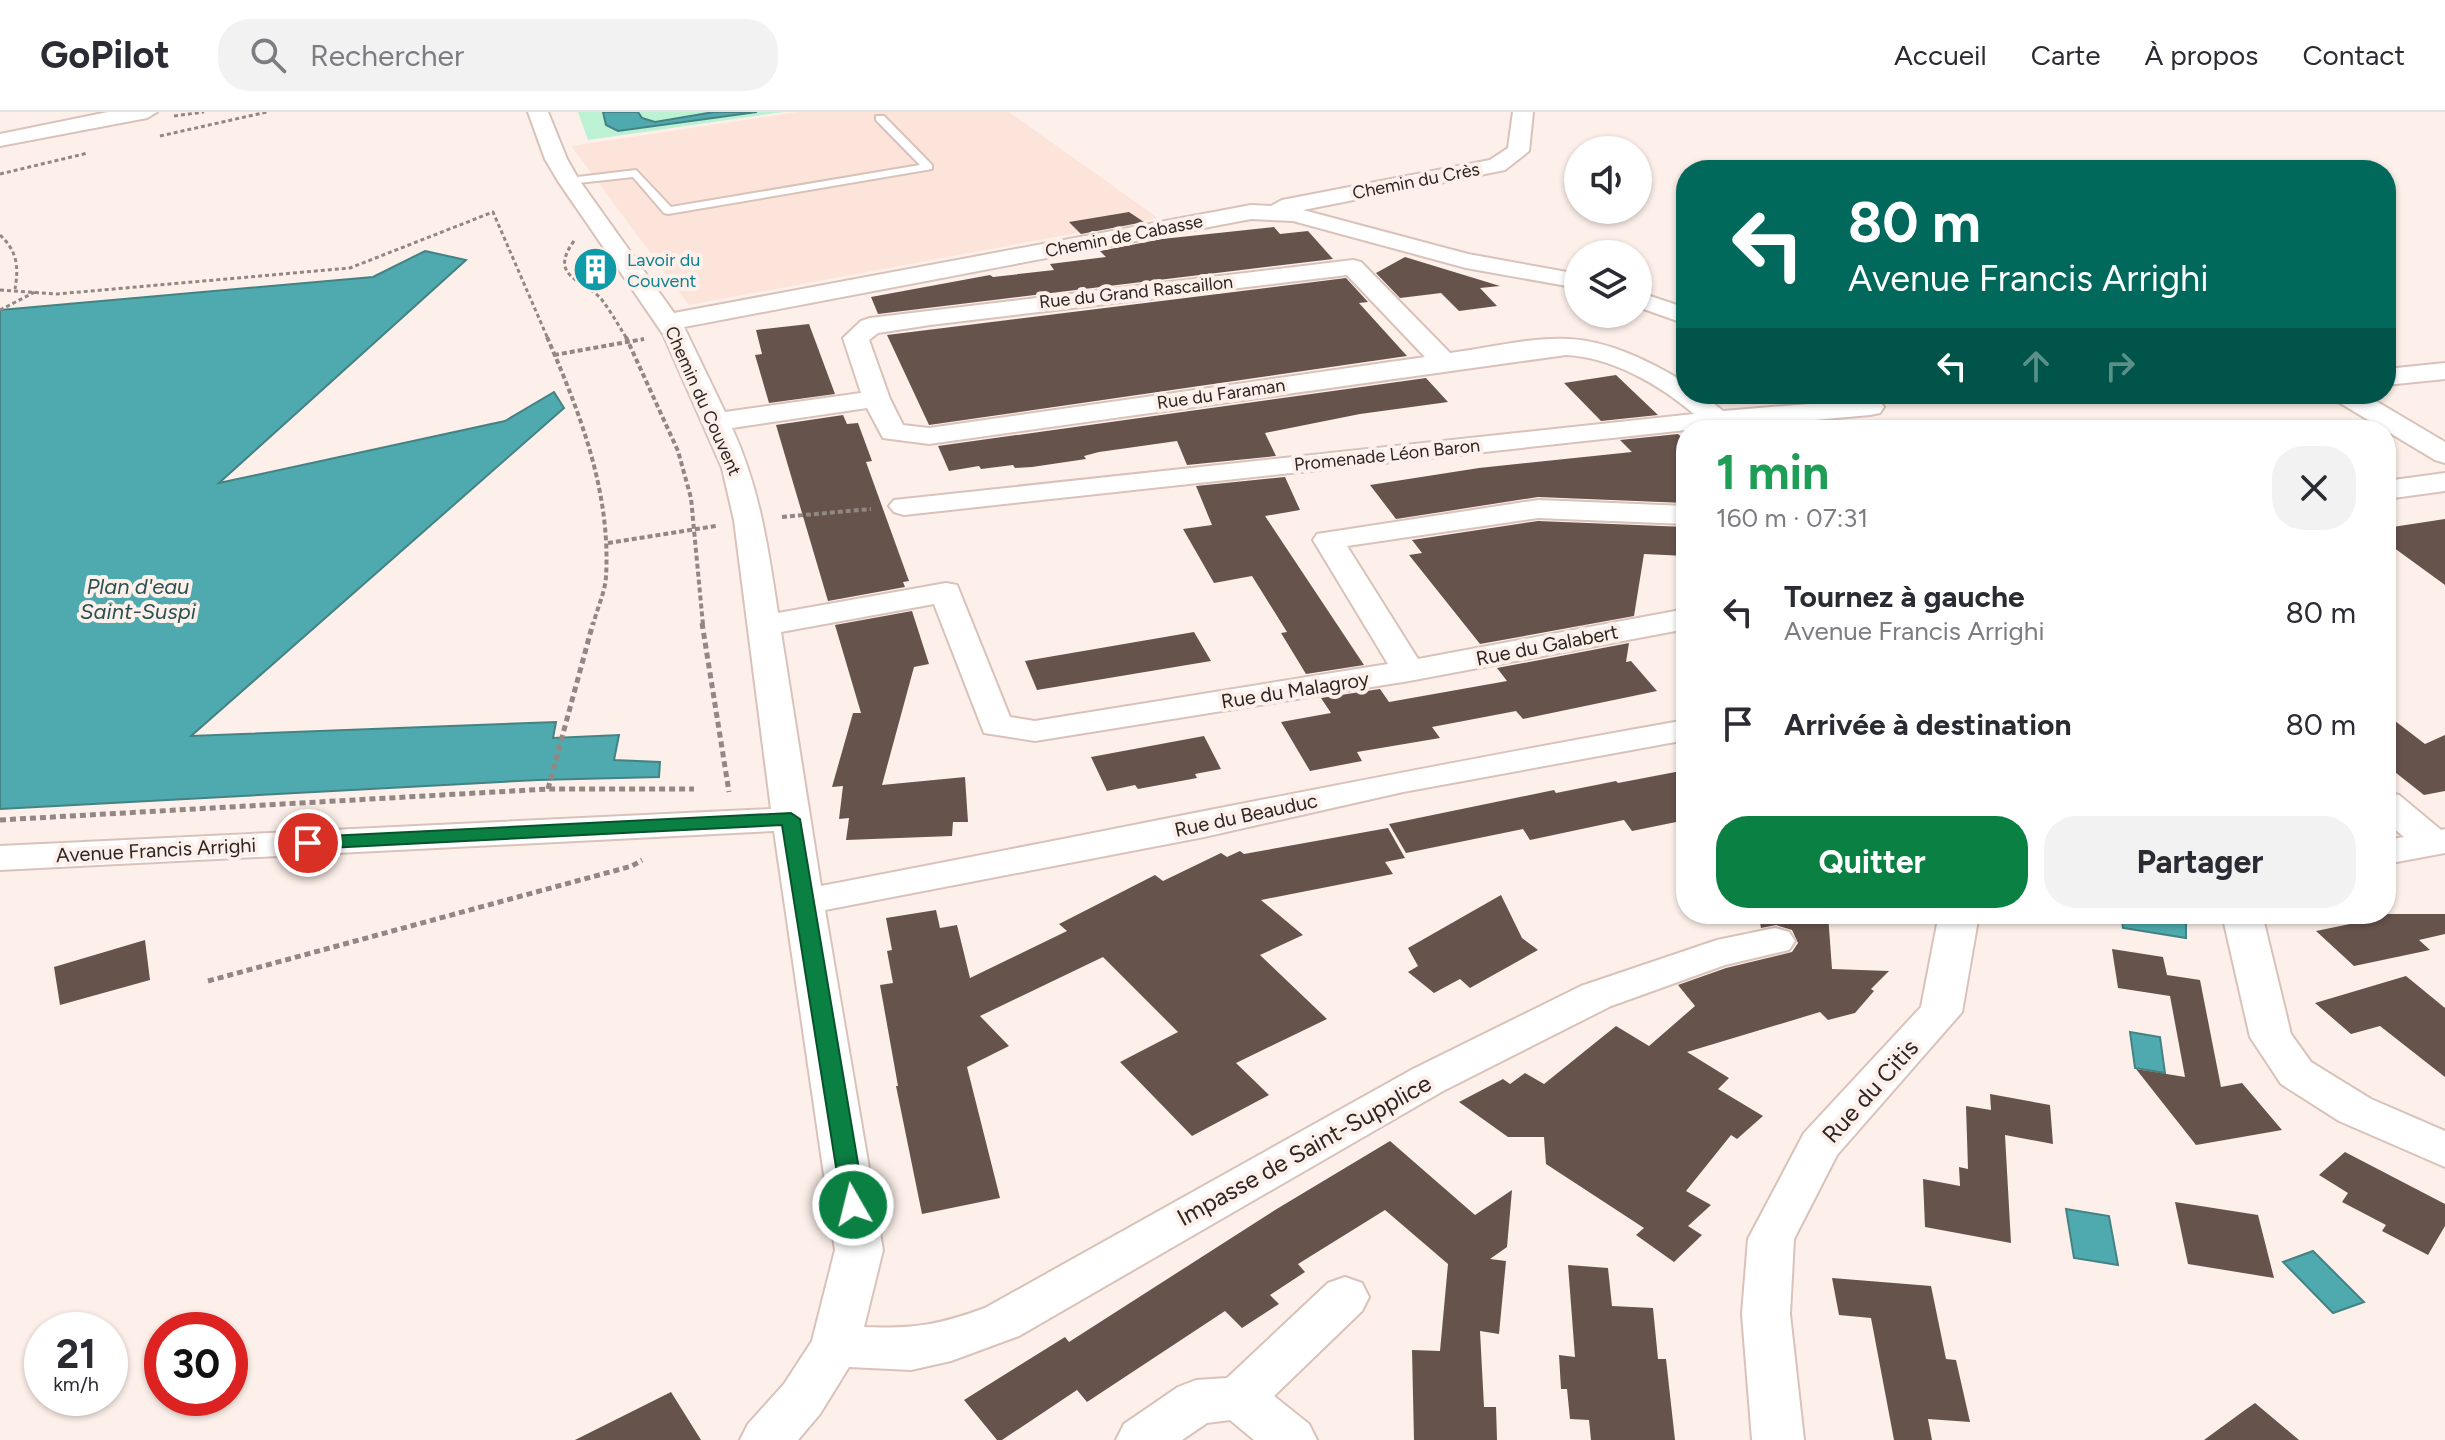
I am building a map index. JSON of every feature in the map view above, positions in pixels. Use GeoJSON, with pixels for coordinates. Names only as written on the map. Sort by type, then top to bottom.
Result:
{"type":"FeatureCollection","features":[{"type":"Feature","properties":{"kind":"street"},"geometry":{"type":"LineString","coordinates":[[0,140],[147,112]]}},
{"type":"Feature","properties":{"kind":"street","name":"Chemin du Couvent"},"geometry":{"type":"LineString","coordinates":[[538,112],[556,159],[569,181],[672,328],[736,468],[749,520],[791,819],[859,1250],[835,1346],[802,1399],[766,1440]]}},
{"type":"Feature","properties":{"kind":"street","name":"Chemin du Crès"},"geometry":{"type":"LineString","coordinates":[[1274,213],[1284,206],[1497,165],[1518,151],[1523,112]]}},
{"type":"Feature","properties":{"kind":"street","name":"Chemin de Cabasse"},"geometry":{"type":"LineString","coordinates":[[672,328],[1251,212],[1294,214],[1466,261],[1564,278]]}},
{"type":"Feature","properties":{"kind":"street","name":"Rue du Grand Rascaillon"},"geometry":{"type":"LineString","coordinates":[[876,399],[856,338],[870,326],[1055,300],[1108,298],[1353,267],[1444,362]]}},
{"type":"Feature","properties":{"kind":"street"},"geometry":{"type":"LineString","coordinates":[[1652,304],[1676,312]]}},
{"type":"Feature","properties":{"kind":"street","name":"Rue du Faraman"},"geometry":{"type":"LineString","coordinates":[[876,399],[893,432],[929,436],[1528,350],[1575,347],[1609,355],[1676,388]]}},
{"type":"Feature","properties":{"kind":"street"},"geometry":{"type":"LineString","coordinates":[[2396,376],[2445,371]]}},
{"type":"Feature","properties":{"kind":"street"},"geometry":{"type":"LineString","coordinates":[[716,422],[876,399]]}},
{"type":"Feature","properties":{"kind":"street","name":"Rue du Faraman"},"geometry":{"type":"LineString","coordinates":[[1696,404],[1715,420]]}},
{"type":"Feature","properties":{"kind":"street"},"geometry":{"type":"LineString","coordinates":[[2362,404],[2388,420]]}},
{"type":"Feature","properties":{"kind":"street","name":"Promenade Léon Baron"},"geometry":{"type":"LineString","coordinates":[[1771,420],[1871,410]]}},
{"type":"Feature","properties":{"kind":"street"},"geometry":{"type":"LineString","coordinates":[[2396,425],[2445,454]]}},
{"type":"Feature","properties":{"kind":"street","name":"Promenade Léon Baron"},"geometry":{"type":"LineString","coordinates":[[904,506],[1676,429]]}},
{"type":"Feature","properties":{"kind":"street"},"geometry":{"type":"LineString","coordinates":[[2396,489],[2445,482]]}},
{"type":"Feature","properties":{"kind":"street"},"geometry":{"type":"LineString","coordinates":[[1409,671],[1328,540],[1538,509],[1676,515]]}},
{"type":"Feature","properties":{"kind":"street","name":"Rue du Malagroy"},"geometry":{"type":"LineString","coordinates":[[764,625],[946,592],[996,726],[1035,731],[1409,671]]}},
{"type":"Feature","properties":{"kind":"street","name":"Rue du Galabert"},"geometry":{"type":"LineString","coordinates":[[1409,671],[1676,621]]}},
{"type":"Feature","properties":{"kind":"street","name":"Rue du Beauduc"},"geometry":{"type":"LineString","coordinates":[[806,901],[1204,825],[1403,781],[1676,732]]}},
{"type":"Feature","properties":{"kind":"street"},"geometry":{"type":"LineString","coordinates":[[2396,810],[2439,842]]}},
{"type":"Feature","properties":{"kind":"street","name":"Avenue Francis Arrighi"},"geometry":{"type":"LineString","coordinates":[[0,858],[791,819]]}},
{"type":"Feature","properties":{"kind":"street"},"geometry":{"type":"LineString","coordinates":[[2396,850],[2439,842]]}},
{"type":"Feature","properties":{"kind":"street","name":"Rue du Citis"},"geometry":{"type":"LineString","coordinates":[[1778,1440],[1766,1314],[1771,1239],[1820,1145],[1941,1012],[1957,924]]}},
{"type":"Feature","properties":{"kind":"street"},"geometry":{"type":"LineString","coordinates":[[2244,924],[2271,1037],[2296,1073],[2355,1110],[2445,1150]]}},
{"type":"Feature","properties":{"kind":"street","name":"Impasse de Saint-Supplice"},"geometry":{"type":"LineString","coordinates":[[835,1346],[911,1349],[951,1341],[1002,1322],[1428,1080],[1596,996],[1717,953],[1775,941]]}},
{"type":"Feature","properties":{"kind":"street"},"geometry":{"type":"LineString","coordinates":[[1142,1440],[1196,1402],[1239,1398],[1345,1297]]}},
{"type":"Feature","properties":{"kind":"street"},"geometry":{"type":"LineString","coordinates":[[1239,1398],[1291,1440]]}},
{"type":"Feature","properties":{"kind":"lane"},"geometry":{"type":"LineString","coordinates":[[569,181],[636,173],[668,211],[928,167],[880,118]]}},
{"type":"Feature","properties":{"kind":"lane"},"geometry":{"type":"LineString","coordinates":[[783,1440],[802,1399]]}},
{"type":"Feature","properties":{"kind":"path"},"geometry":{"type":"LineString","coordinates":[[0,290],[57,294],[350,268],[493,212],[580,412],[603,502],[607,543],[606,579],[548,789]]}},
{"type":"Feature","properties":{"kind":"path"},"geometry":{"type":"LineString","coordinates":[[0,235],[14,247],[20,264],[15,289]]}},
{"type":"Feature","properties":{"kind":"path"},"geometry":{"type":"LineString","coordinates":[[577,238],[566,252],[565,264],[573,281],[600,297],[629,342],[678,451],[691,498],[704,640],[729,791],[718,790]]}},
{"type":"Feature","properties":{"kind":"path"},"geometry":{"type":"LineString","coordinates":[[0,310],[36,292]]}},
{"type":"Feature","properties":{"kind":"path"},"geometry":{"type":"LineString","coordinates":[[554,355],[629,342],[672,328]]}},
{"type":"Feature","properties":{"kind":"path"},"geometry":{"type":"LineString","coordinates":[[749,520],[904,506]]}},
{"type":"Feature","properties":{"kind":"path"},"geometry":{"type":"LineString","coordinates":[[607,543],[694,530]]}},
{"type":"Feature","properties":{"kind":"path"},"geometry":{"type":"LineString","coordinates":[[0,820],[548,789],[707,790]]}},
{"type":"Feature","properties":{"kind":"path"},"geometry":{"type":"LineString","coordinates":[[208,981],[632,866],[659,849],[675,825]]}},
{"type":"Feature","properties":{"kind":"shaded area"},"geometry":{"type":"Polygon","coordinates":[[[797,112],[1009,112],[1158,218],[689,305],[571,146],[797,112]]]}},
{"type":"Feature","properties":{"kind":"green space"},"geometry":{"type":"Polygon","coordinates":[[[578,112],[783,112],[588,140],[578,112]]]}},
{"type":"Feature","properties":{"kind":"water"},"geometry":{"type":"Polygon","coordinates":[[[603,112],[638,112],[642,118],[655,122],[714,112],[757,112],[618,131],[606,125],[603,112]]]}},
{"type":"Feature","properties":{"kind":"water","name":"Plan d'eau Saint-Suspi"},"geometry":{"type":"Polygon","coordinates":[[[425,251],[466,260],[219,483],[505,421],[554,392],[564,408],[191,736],[556,722],[553,738],[619,735],[614,760],[660,762],[659,777],[538,780],[0,809],[0,310],[373,277],[425,251]]]}},
{"type":"Feature","properties":{"kind":"water"},"geometry":{"type":"Polygon","coordinates":[[[2122,924],[2186,924],[2186,938],[2123,928],[2122,924]]]}},
{"type":"Feature","properties":{"kind":"water"},"geometry":{"type":"Polygon","coordinates":[[[2130,1032],[2160,1037],[2165,1073],[2135,1068],[2130,1032]]]}},
{"type":"Feature","properties":{"kind":"water"},"geometry":{"type":"Polygon","coordinates":[[[2066,1209],[2109,1216],[2118,1265],[2074,1258],[2066,1209]]]}},
{"type":"Feature","properties":{"kind":"water"},"geometry":{"type":"Polygon","coordinates":[[[2313,1251],[2364,1302],[2333,1313],[2283,1262],[2313,1251]]]}},
{"type":"Feature","properties":{"kind":"building"},"geometry":{"type":"Polygon","coordinates":[[[1129,212],[1144,222],[1081,234],[1069,222],[1129,212]]]}},
{"type":"Feature","properties":{"kind":"building"},"geometry":{"type":"Polygon","coordinates":[[[1274,227],[1280,234],[1308,231],[1333,259],[878,314],[871,297],[990,275],[1054,270],[1050,264],[1106,257],[1100,251],[1162,239],[1274,227]]]}},
{"type":"Feature","properties":{"kind":"building"},"geometry":{"type":"Polygon","coordinates":[[[1405,257],[1500,286],[1480,288],[1497,306],[1459,311],[1441,293],[1400,298],[1376,273],[1405,257]]]}},
{"type":"Feature","properties":{"kind":"building"},"geometry":{"type":"Polygon","coordinates":[[[1346,278],[1368,302],[1359,303],[1407,356],[929,425],[887,335],[1346,278]]]}},
{"type":"Feature","properties":{"kind":"building"},"geometry":{"type":"Polygon","coordinates":[[[809,324],[835,394],[769,403],[755,355],[762,354],[756,330],[809,324]]]}},
{"type":"Feature","properties":{"kind":"building"},"geometry":{"type":"Polygon","coordinates":[[[1616,375],[1658,415],[1601,421],[1564,383],[1616,375]]]}},
{"type":"Feature","properties":{"kind":"building"},"geometry":{"type":"Polygon","coordinates":[[[1426,378],[1448,402],[1360,414],[1265,433],[1276,456],[1187,465],[1177,441],[1099,452],[1084,456],[1086,459],[1032,467],[1015,468],[1013,465],[981,469],[979,466],[949,471],[938,446],[1426,378]]]}},
{"type":"Feature","properties":{"kind":"building"},"geometry":{"type":"Polygon","coordinates":[[[843,415],[847,424],[858,423],[872,461],[866,462],[909,581],[903,582],[905,587],[828,601],[776,425],[843,415]]]}},
{"type":"Feature","properties":{"kind":"building"},"geometry":{"type":"Polygon","coordinates":[[[1676,434],[1676,503],[1538,497],[1396,519],[1370,485],[1479,468],[1632,452],[1620,440],[1676,434]]]}},
{"type":"Feature","properties":{"kind":"building"},"geometry":{"type":"Polygon","coordinates":[[[1285,477],[1300,510],[1265,516],[1364,665],[1306,674],[1281,633],[1287,632],[1252,576],[1214,583],[1183,529],[1212,525],[1196,486],[1285,477]]]}},
{"type":"Feature","properties":{"kind":"building"},"geometry":{"type":"Polygon","coordinates":[[[2445,519],[2445,585],[2396,549],[2396,526],[2445,519]]]}},
{"type":"Feature","properties":{"kind":"building"},"geometry":{"type":"Polygon","coordinates":[[[1538,521],[1676,527],[1676,556],[1644,554],[1634,616],[1480,644],[1409,555],[1422,553],[1412,540],[1538,521]]]}},
{"type":"Feature","properties":{"kind":"building"},"geometry":{"type":"Polygon","coordinates":[[[912,611],[929,664],[914,667],[882,785],[965,777],[968,822],[953,822],[952,836],[846,840],[849,818],[839,819],[843,786],[832,787],[853,713],[861,713],[835,625],[912,611]]]}},
{"type":"Feature","properties":{"kind":"building"},"geometry":{"type":"Polygon","coordinates":[[[1194,632],[1211,661],[1037,690],[1025,661],[1194,632]]]}},
{"type":"Feature","properties":{"kind":"building"},"geometry":{"type":"Polygon","coordinates":[[[1629,643],[1626,662],[1631,661],[1657,691],[1523,719],[1516,711],[1432,727],[1440,738],[1357,752],[1362,761],[1310,771],[1281,722],[1331,713],[1321,698],[1380,689],[1389,702],[1507,681],[1497,668],[1629,643]]]}},
{"type":"Feature","properties":{"kind":"building"},"geometry":{"type":"Polygon","coordinates":[[[2396,722],[2425,744],[2445,735],[2445,791],[2424,795],[2396,773],[2396,722]]]}},
{"type":"Feature","properties":{"kind":"building"},"geometry":{"type":"Polygon","coordinates":[[[1204,736],[1221,769],[1195,774],[1197,778],[1138,789],[1135,785],[1107,791],[1091,757],[1204,736]]]}},
{"type":"Feature","properties":{"kind":"building"},"geometry":{"type":"Polygon","coordinates":[[[1676,772],[1676,822],[1632,831],[1624,820],[1530,840],[1523,829],[1406,853],[1389,824],[1554,790],[1556,793],[1676,772]]]}},
{"type":"Feature","properties":{"kind":"building"},"geometry":{"type":"Polygon","coordinates":[[[1388,828],[1405,858],[1385,862],[1393,874],[1261,900],[1303,935],[1260,955],[1327,1019],[1236,1063],[1269,1095],[1192,1136],[1120,1062],[1178,1032],[1103,957],[980,1016],[1009,1046],[967,1067],[1000,1198],[922,1214],[896,1086],[880,985],[893,983],[887,951],[892,950],[886,918],[936,910],[940,928],[957,925],[970,978],[1067,931],[1059,924],[1155,875],[1163,881],[1221,853],[1227,857],[1240,851],[1244,854],[1388,828]]]}},
{"type":"Feature","properties":{"kind":"building"},"geometry":{"type":"Polygon","coordinates":[[[1501,895],[1522,938],[1538,950],[1470,988],[1460,979],[1434,993],[1408,972],[1418,966],[1408,948],[1501,895]]]}},
{"type":"Feature","properties":{"kind":"building"},"geometry":{"type":"Polygon","coordinates":[[[2396,914],[2445,914],[2445,934],[2419,940],[2430,950],[2354,966],[2316,931],[2350,924],[2396,924],[2396,914]]]}},
{"type":"Feature","properties":{"kind":"building"},"geometry":{"type":"Polygon","coordinates":[[[1760,924],[1829,924],[1832,969],[1889,971],[1871,989],[1874,991],[1855,1013],[1828,1020],[1820,1012],[1687,1052],[1729,1078],[1718,1089],[1763,1116],[1737,1139],[1731,1135],[1686,1191],[1711,1205],[1688,1226],[1702,1235],[1674,1262],[1636,1235],[1644,1228],[1546,1164],[1544,1137],[1508,1137],[1459,1102],[1503,1079],[1510,1084],[1525,1073],[1544,1084],[1616,1026],[1649,1046],[1695,1006],[1678,985],[1726,968],[1792,952],[1798,943],[1792,930],[1776,925],[1761,928],[1760,924]]]}},
{"type":"Feature","properties":{"kind":"building"},"geometry":{"type":"Polygon","coordinates":[[[145,940],[150,980],[60,1005],[54,967],[145,940]]]}},
{"type":"Feature","properties":{"kind":"building"},"geometry":{"type":"Polygon","coordinates":[[[2112,949],[2163,957],[2167,975],[2200,980],[2221,1087],[2242,1083],[2282,1130],[2196,1145],[2136,1069],[2185,1077],[2170,996],[2118,988],[2112,949]]]}},
{"type":"Feature","properties":{"kind":"building"},"geometry":{"type":"Polygon","coordinates":[[[2406,976],[2445,1008],[2445,1077],[2380,1026],[2351,1034],[2315,1003],[2406,976]]]}},
{"type":"Feature","properties":{"kind":"building"},"geometry":{"type":"Polygon","coordinates":[[[1990,1094],[2050,1105],[2053,1144],[2005,1135],[2011,1243],[1925,1227],[1923,1179],[1960,1186],[1959,1167],[1968,1169],[1966,1106],[1991,1110],[1990,1094]]]}},
{"type":"Feature","properties":{"kind":"building"},"geometry":{"type":"Polygon","coordinates":[[[1390,1141],[1475,1215],[1512,1190],[1507,1247],[1490,1259],[1506,1261],[1499,1334],[1480,1331],[1484,1407],[1496,1407],[1497,1440],[1414,1440],[1412,1350],[1440,1351],[1448,1264],[1385,1210],[1298,1264],[1305,1272],[1270,1295],[1279,1304],[1242,1328],[1225,1311],[1087,1402],[1077,1390],[1002,1440],[997,1440],[964,1400],[1065,1337],[1069,1342],[1275,1210],[1390,1141]]]}},
{"type":"Feature","properties":{"kind":"building"},"geometry":{"type":"Polygon","coordinates":[[[2345,1152],[2445,1204],[2445,1226],[2428,1255],[2382,1231],[2386,1225],[2342,1202],[2348,1193],[2319,1175],[2345,1152]]]}},
{"type":"Feature","properties":{"kind":"building"},"geometry":{"type":"Polygon","coordinates":[[[2175,1202],[2258,1215],[2274,1278],[2188,1264],[2175,1202]]]}},
{"type":"Feature","properties":{"kind":"building"},"geometry":{"type":"Polygon","coordinates":[[[1568,1265],[1608,1268],[1612,1306],[1653,1308],[1658,1359],[1666,1359],[1675,1440],[1591,1440],[1589,1420],[1570,1419],[1567,1389],[1561,1389],[1559,1355],[1575,1357],[1568,1265]]]}},
{"type":"Feature","properties":{"kind":"building"},"geometry":{"type":"Polygon","coordinates":[[[1832,1278],[1931,1286],[1946,1359],[1956,1360],[1970,1422],[1928,1419],[1932,1440],[1894,1440],[1871,1318],[1839,1315],[1832,1278]]]}},
{"type":"Feature","properties":{"kind":"building"},"geometry":{"type":"Polygon","coordinates":[[[671,1392],[701,1440],[575,1440],[671,1392]]]}},
{"type":"Feature","properties":{"kind":"building"},"geometry":{"type":"Polygon","coordinates":[[[2255,1403],[2299,1440],[2204,1440],[2245,1410],[2255,1403]]]}},
{"type":"Feature","properties":{"kind":"place","name":"Lavoir du Couvent"},"geometry":{"type":"Point","coordinates":[596,270]}},
{"type":"Feature","properties":{"kind":"route"},"geometry":{"type":"LineString","coordinates":[[308,843],[791,819],[853,1205]]}}]}
